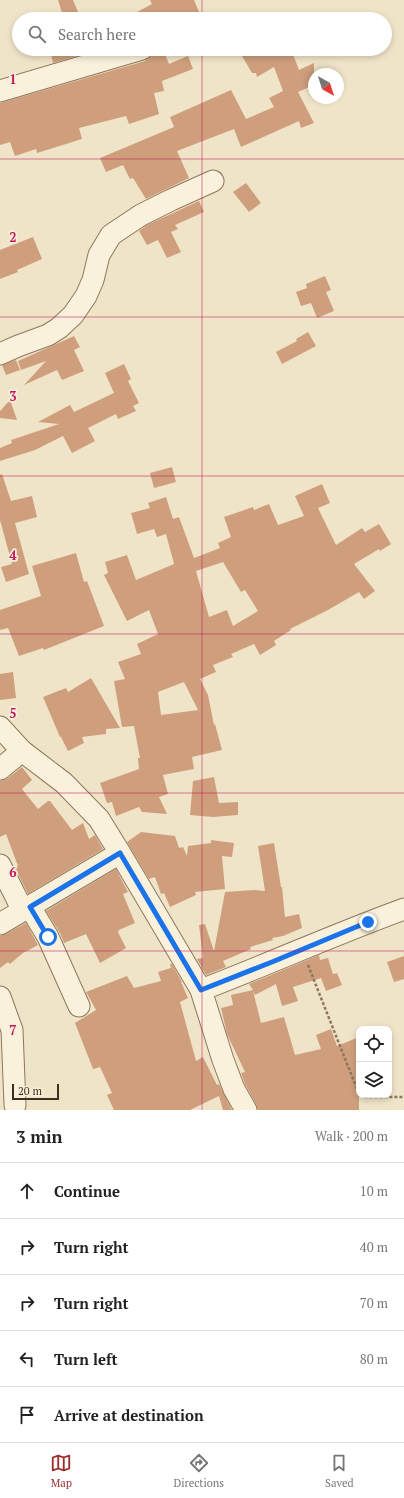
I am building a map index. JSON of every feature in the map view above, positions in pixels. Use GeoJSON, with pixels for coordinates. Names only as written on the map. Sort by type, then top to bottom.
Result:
{"type":"FeatureCollection","features":[{"type":"Feature","properties":{"kind":"street"},"geometry":{"type":"LineString","coordinates":[[0,91],[118,56]]}},
{"type":"Feature","properties":{"kind":"street"},"geometry":{"type":"LineString","coordinates":[[0,354],[48,335],[73,315],[90,285],[99,256],[111,235],[170,200],[213,181]]}},
{"type":"Feature","properties":{"kind":"street"},"geometry":{"type":"LineString","coordinates":[[0,728],[22,751],[64,783],[98,819],[120,853],[201,990],[222,1060],[234,1089],[246,1110]]}},
{"type":"Feature","properties":{"kind":"street"},"geometry":{"type":"LineString","coordinates":[[0,769],[22,751]]}},
{"type":"Feature","properties":{"kind":"street"},"geometry":{"type":"LineString","coordinates":[[0,924],[120,853]]}},
{"type":"Feature","properties":{"kind":"street"},"geometry":{"type":"LineString","coordinates":[[0,865],[26,909],[48,937],[79,1006]]}},
{"type":"Feature","properties":{"kind":"street"},"geometry":{"type":"LineString","coordinates":[[201,990],[368,922],[404,909]]}},
{"type":"Feature","properties":{"kind":"street"},"geometry":{"type":"LineString","coordinates":[[0,997],[12,1030],[10,1107]]}},
{"type":"Feature","properties":{"kind":"path"},"geometry":{"type":"LineString","coordinates":[[302,950],[356,1087]]}},
{"type":"Feature","properties":{"kind":"path"},"geometry":{"type":"LineString","coordinates":[[392,1097],[404,1097]]}},
{"type":"Feature","properties":{"kind":"building"},"geometry":{"type":"Polygon","coordinates":[[[58,0],[73,0],[78,12],[62,12],[58,0]]]}},
{"type":"Feature","properties":{"kind":"building"},"geometry":{"type":"Polygon","coordinates":[[[150,0],[194,0],[199,12],[137,12],[152,4],[150,0]]]}},
{"type":"Feature","properties":{"kind":"building"},"geometry":{"type":"Polygon","coordinates":[[[52,56],[76,56],[53,63],[52,56]]]}},
{"type":"Feature","properties":{"kind":"building"},"geometry":{"type":"Polygon","coordinates":[[[166,56],[169,64],[188,56],[193,69],[162,81],[164,91],[154,93],[159,114],[129,124],[126,116],[79,128],[82,139],[37,153],[36,149],[15,156],[10,142],[0,145],[0,103],[145,61],[151,57],[166,56]]]}},
{"type":"Feature","properties":{"kind":"building"},"geometry":{"type":"Polygon","coordinates":[[[242,56],[294,56],[299,70],[314,63],[314,68],[308,68],[308,88],[298,92],[314,123],[301,128],[299,121],[241,147],[234,129],[177,151],[189,178],[146,199],[133,178],[130,179],[123,165],[106,172],[100,158],[174,127],[170,117],[231,90],[246,119],[274,107],[269,98],[283,91],[274,67],[257,77],[256,73],[252,73],[242,56]]]}},
{"type":"Feature","properties":{"kind":"building"},"geometry":{"type":"Polygon","coordinates":[[[246,183],[261,203],[249,212],[233,192],[246,183]]]}},
{"type":"Feature","properties":{"kind":"building"},"geometry":{"type":"Polygon","coordinates":[[[199,201],[204,212],[175,225],[178,229],[171,232],[181,252],[167,258],[158,240],[147,245],[139,231],[147,225],[199,201]]]}},
{"type":"Feature","properties":{"kind":"building"},"geometry":{"type":"Polygon","coordinates":[[[33,237],[42,259],[17,270],[18,272],[0,279],[0,250],[33,237]]]}},
{"type":"Feature","properties":{"kind":"building"},"geometry":{"type":"Polygon","coordinates":[[[325,276],[331,290],[326,292],[334,311],[317,318],[311,303],[301,306],[296,292],[307,288],[306,284],[325,276]]]}},
{"type":"Feature","properties":{"kind":"building"},"geometry":{"type":"Polygon","coordinates":[[[308,332],[316,346],[282,364],[276,352],[297,341],[296,339],[308,332]]]}},
{"type":"Feature","properties":{"kind":"building"},"geometry":{"type":"Polygon","coordinates":[[[74,336],[80,347],[74,350],[84,371],[62,380],[57,370],[24,385],[46,361],[21,370],[18,361],[74,336]]]}},
{"type":"Feature","properties":{"kind":"building"},"geometry":{"type":"Polygon","coordinates":[[[16,360],[20,370],[6,375],[2,365],[16,360]]]}},
{"type":"Feature","properties":{"kind":"building"},"geometry":{"type":"Polygon","coordinates":[[[124,364],[131,379],[128,381],[139,403],[133,406],[136,411],[118,419],[116,414],[88,428],[95,441],[72,453],[63,436],[35,450],[0,461],[0,448],[12,443],[11,440],[59,424],[38,422],[70,405],[74,412],[114,393],[105,373],[124,364]]]}},
{"type":"Feature","properties":{"kind":"building"},"geometry":{"type":"Polygon","coordinates":[[[10,400],[17,420],[0,418],[0,411],[10,400]]]}},
{"type":"Feature","properties":{"kind":"building"},"geometry":{"type":"Polygon","coordinates":[[[172,467],[176,482],[154,488],[150,473],[172,467]]]}},
{"type":"Feature","properties":{"kind":"building"},"geometry":{"type":"Polygon","coordinates":[[[2,474],[11,501],[32,496],[37,517],[15,523],[29,574],[6,582],[1,567],[12,564],[0,520],[0,475],[2,474]]]}},
{"type":"Feature","properties":{"kind":"building"},"geometry":{"type":"Polygon","coordinates":[[[322,484],[330,503],[318,508],[336,545],[362,528],[365,532],[379,524],[391,544],[380,551],[379,549],[354,564],[375,591],[364,599],[359,592],[328,610],[290,629],[291,630],[274,641],[276,645],[260,655],[254,644],[231,654],[233,657],[213,665],[216,672],[200,679],[208,695],[214,725],[215,724],[222,750],[192,757],[194,769],[163,775],[168,794],[159,797],[167,814],[142,812],[139,807],[116,816],[112,802],[107,803],[100,783],[139,769],[138,758],[140,758],[134,726],[122,727],[114,681],[125,679],[118,662],[141,654],[137,644],[158,634],[149,610],[127,621],[104,575],[108,573],[105,562],[127,555],[136,580],[174,564],[166,534],[157,537],[154,529],[137,534],[131,513],[150,508],[148,503],[166,497],[173,519],[179,517],[194,558],[220,548],[218,543],[231,537],[224,517],[253,507],[254,510],[269,504],[278,525],[304,516],[295,496],[322,484]],[[223,562],[196,571],[209,617],[227,610],[233,626],[258,611],[245,590],[241,592],[223,562]],[[184,682],[158,692],[161,715],[198,710],[184,682]]]}},
{"type":"Feature","properties":{"kind":"building"},"geometry":{"type":"Polygon","coordinates":[[[76,553],[84,582],[87,581],[104,626],[44,650],[43,648],[19,656],[8,628],[0,630],[0,610],[41,596],[32,566],[76,553]]]}},
{"type":"Feature","properties":{"kind":"building"},"geometry":{"type":"Polygon","coordinates":[[[13,672],[16,698],[0,700],[0,674],[13,672]]]}},
{"type":"Feature","properties":{"kind":"building"},"geometry":{"type":"Polygon","coordinates":[[[91,678],[120,728],[106,729],[106,734],[82,737],[84,743],[68,751],[60,737],[43,697],[66,688],[68,692],[91,678]]]}},
{"type":"Feature","properties":{"kind":"building"},"geometry":{"type":"Polygon","coordinates":[[[22,767],[32,780],[22,789],[38,809],[50,801],[72,830],[83,823],[89,839],[95,835],[103,849],[28,894],[15,868],[18,866],[6,834],[0,837],[0,781],[8,778],[22,767]]]}},
{"type":"Feature","properties":{"kind":"building"},"geometry":{"type":"Polygon","coordinates":[[[214,777],[219,803],[238,802],[238,815],[213,817],[190,815],[193,781],[214,777]]]}},
{"type":"Feature","properties":{"kind":"building"},"geometry":{"type":"Polygon","coordinates":[[[141,832],[175,836],[179,848],[183,847],[187,856],[188,846],[211,843],[211,840],[234,843],[232,857],[222,856],[225,889],[195,892],[196,895],[170,907],[164,893],[161,894],[155,877],[149,879],[127,842],[141,832]]]}},
{"type":"Feature","properties":{"kind":"building"},"geometry":{"type":"Polygon","coordinates":[[[274,843],[282,887],[285,917],[299,914],[302,928],[283,936],[272,938],[273,940],[250,947],[251,949],[223,961],[226,967],[206,975],[197,959],[203,958],[199,925],[205,924],[214,951],[225,892],[254,890],[265,891],[258,846],[274,843]]]}},
{"type":"Feature","properties":{"kind":"building"},"geometry":{"type":"Polygon","coordinates":[[[116,869],[128,892],[123,894],[135,923],[119,930],[118,932],[126,948],[100,963],[86,934],[64,943],[60,933],[46,911],[116,869]]]}},
{"type":"Feature","properties":{"kind":"building"},"geometry":{"type":"Polygon","coordinates":[[[26,923],[38,945],[23,953],[10,964],[8,962],[0,968],[0,936],[26,923]]]}},
{"type":"Feature","properties":{"kind":"building"},"geometry":{"type":"Polygon","coordinates":[[[319,955],[320,960],[328,958],[333,974],[337,973],[342,985],[326,991],[321,978],[293,987],[298,1001],[282,1006],[276,984],[255,995],[253,991],[261,1023],[284,1017],[295,1055],[321,1049],[316,1035],[331,1029],[337,1046],[356,1038],[356,1098],[359,1098],[359,1110],[258,1110],[241,1073],[245,1072],[227,1034],[221,1008],[233,1005],[231,995],[253,990],[249,984],[319,955]]]}},
{"type":"Feature","properties":{"kind":"building"},"geometry":{"type":"Polygon","coordinates":[[[404,956],[404,979],[394,982],[387,962],[404,956]]]}},
{"type":"Feature","properties":{"kind":"building"},"geometry":{"type":"Polygon","coordinates":[[[170,964],[172,964],[182,982],[188,998],[180,1002],[196,1061],[203,1057],[232,1110],[223,1110],[219,1096],[190,1110],[114,1110],[107,1095],[112,1093],[100,1067],[93,1069],[75,1023],[96,1010],[86,992],[127,976],[134,988],[161,981],[158,972],[171,968],[170,964]]]}},
{"type":"Feature","properties":{"kind":"route"},"geometry":{"type":"LineString","coordinates":[[48,937],[30,907],[120,853],[201,990],[368,922]]}}]}
